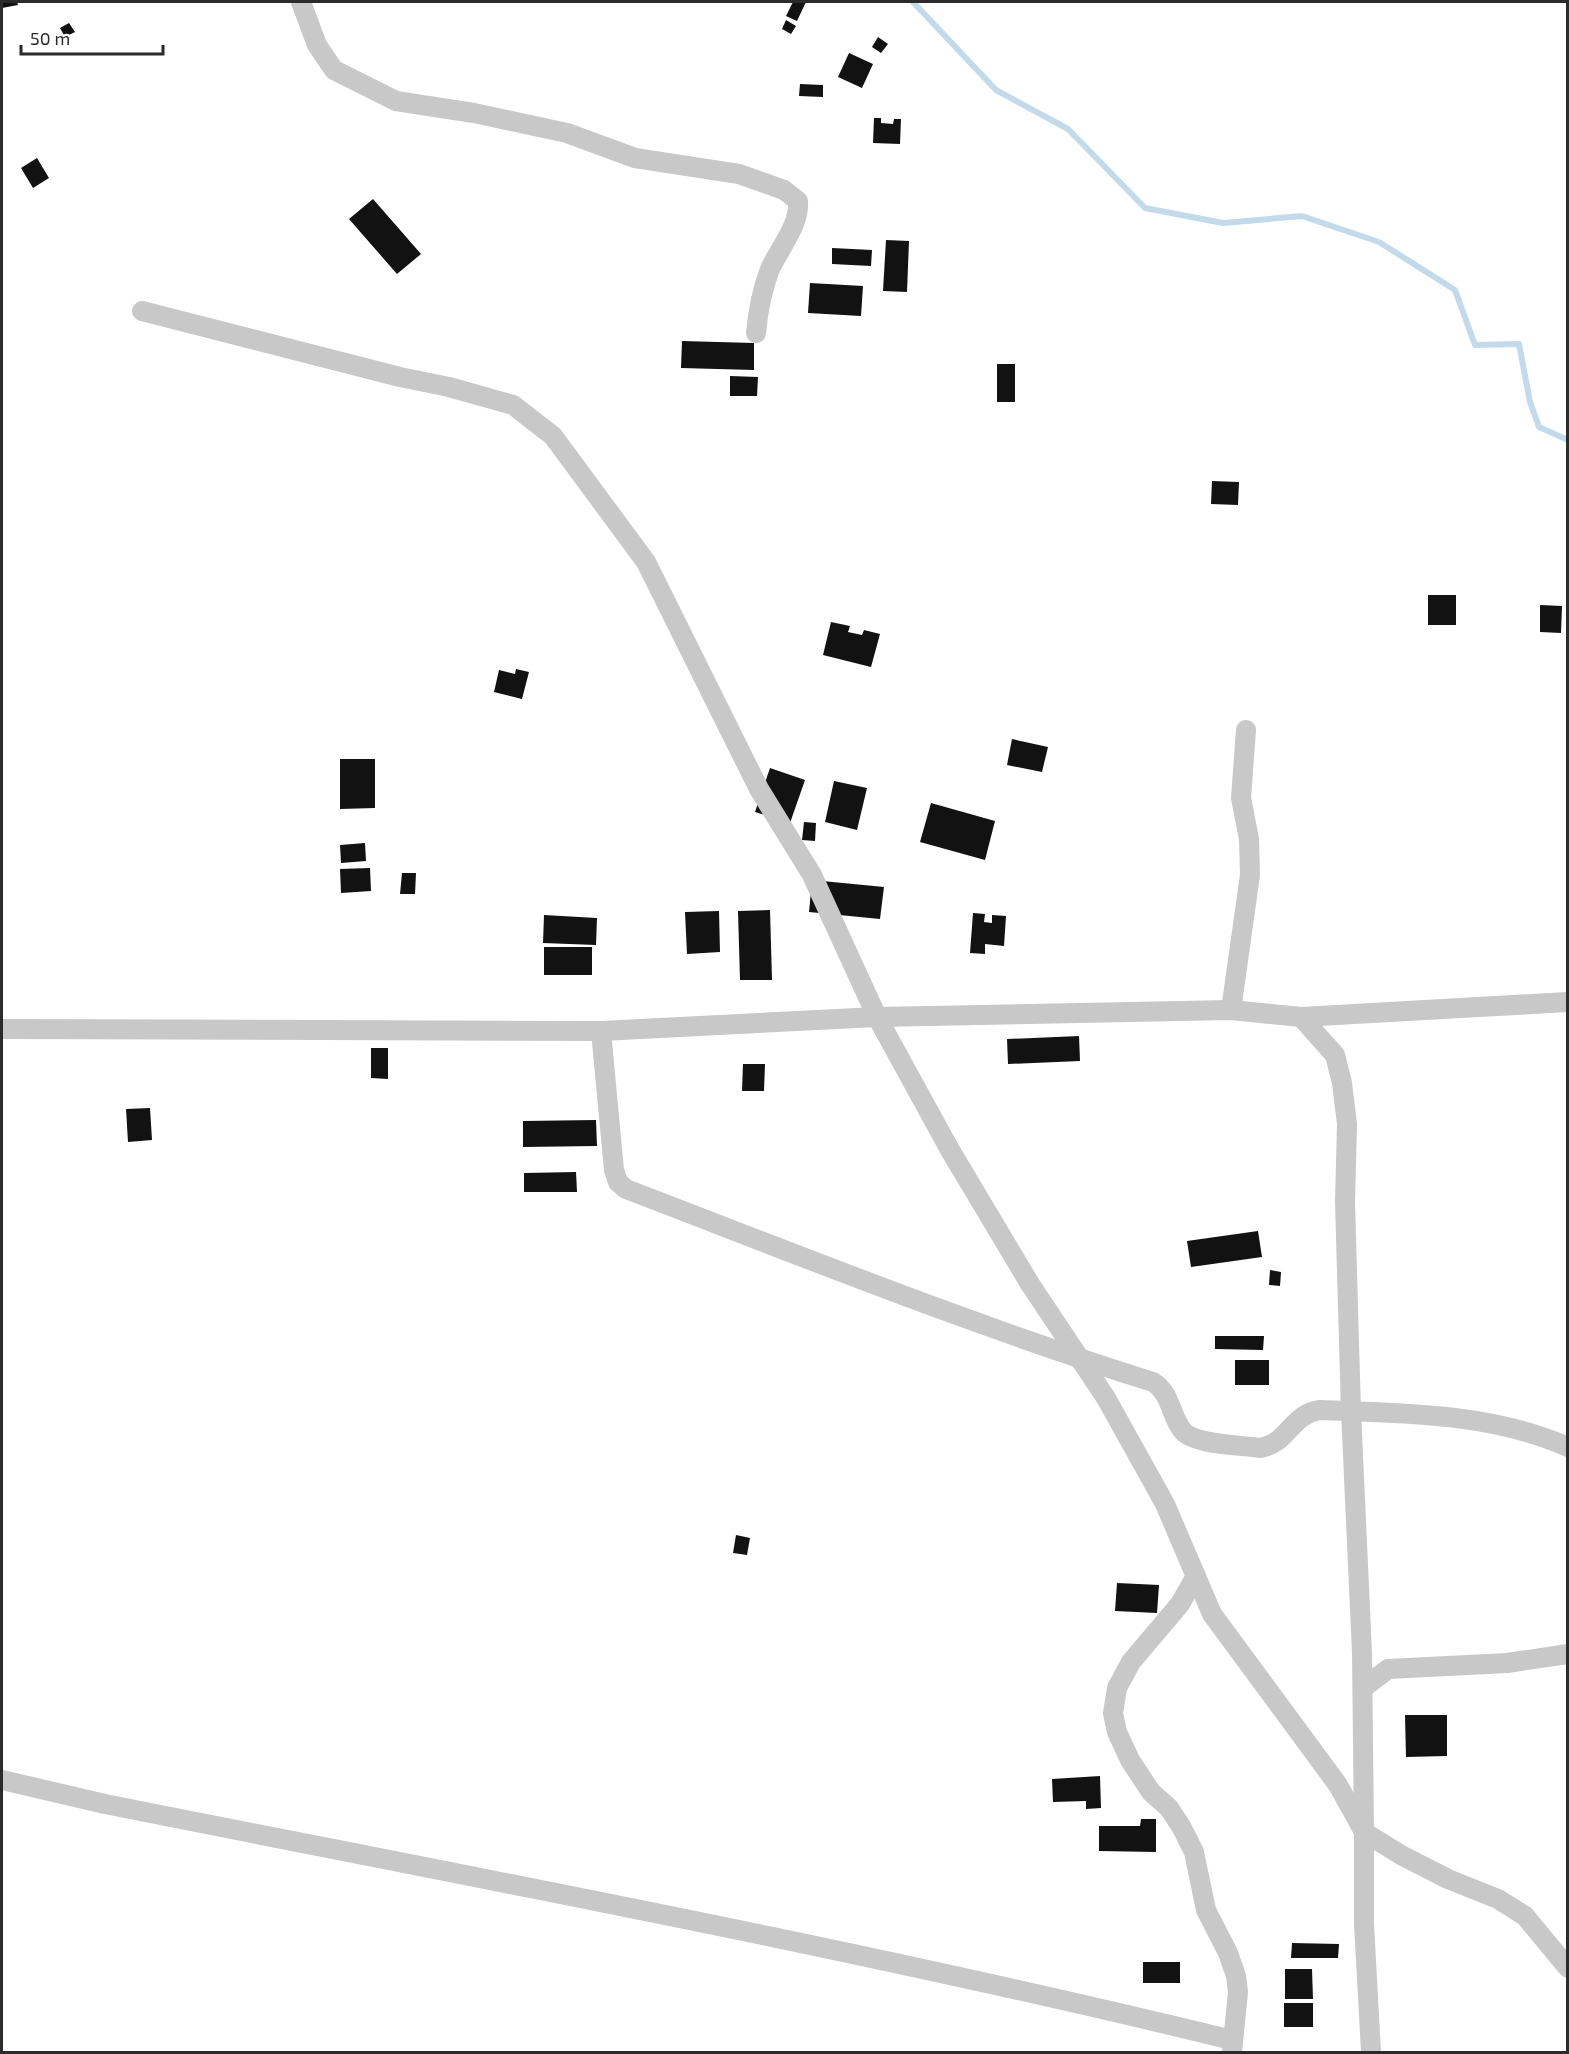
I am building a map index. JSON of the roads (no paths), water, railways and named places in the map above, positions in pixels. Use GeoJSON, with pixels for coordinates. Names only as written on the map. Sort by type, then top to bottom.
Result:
{"type":"FeatureCollection","features":[{"type":"Feature","properties":{"kind":"street"},"geometry":{"type":"LineString","coordinates":[[301,2],[317,45],[334,70],[396,101],[474,113],[567,133],[635,158],[739,174],[784,190],[798,201],[799,214],[770,270],[758,308],[756,333]]}},
{"type":"Feature","properties":{"kind":"street"},"geometry":{"type":"LineString","coordinates":[[142,311],[513,405],[553,436],[646,562],[759,789],[812,875],[877,1017],[950,1150],[1030,1284],[1106,1398],[1165,1504],[1212,1614],[1338,1785],[1364,1832],[1401,1855],[1448,1879],[1498,1899],[1525,1916],[1568,1968]]}},
{"type":"Feature","properties":{"kind":"street"},"geometry":{"type":"LineString","coordinates":[[1231,1010],[1250,875],[1249,839],[1241,798],[1246,730]]}},
{"type":"Feature","properties":{"kind":"street"},"geometry":{"type":"LineString","coordinates":[[2,1029],[601,1031],[877,1017],[1231,1010],[1301,1017],[1568,1002]]}},
{"type":"Feature","properties":{"kind":"street"},"geometry":{"type":"LineString","coordinates":[[1301,1017],[1335,1055],[1342,1083],[1347,1124],[1345,1202],[1351,1411],[1362,1653],[1364,1924],[1371,2052]]}},
{"type":"Feature","properties":{"kind":"street"},"geometry":{"type":"LineString","coordinates":[[601,1031],[614,1170],[618,1182],[626,1189],[930,1307],[1153,1382],[1160,1386],[1166,1394],[1182,1430],[1189,1436],[1200,1440],[1260,1448],[1269,1447],[1277,1443],[1299,1418],[1309,1412],[1351,1411],[1453,1416],[1540,1435],[1568,1447]]}},
{"type":"Feature","properties":{"kind":"street"},"geometry":{"type":"LineString","coordinates":[[2,1780],[105,1804],[848,1952],[1107,2010],[1232,2046],[1238,1992],[1236,1976],[1228,1953],[1206,1910],[1194,1852],[1169,1808],[1151,1792],[1130,1760],[1117,1732],[1113,1713],[1117,1688],[1131,1662],[1180,1604],[1196,1576]]}},
{"type":"Feature","properties":{"kind":"street"},"geometry":{"type":"LineString","coordinates":[[1362,1653],[1388,1669]]}},
{"type":"Feature","properties":{"kind":"street"},"geometry":{"type":"LineString","coordinates":[[1363,1688],[1388,1669],[1507,1663],[1568,1654]]}},
{"type":"Feature","properties":{"kind":"waterway"},"geometry":{"type":"LineString","coordinates":[[913,2],[996,90],[1068,129],[1145,208],[1223,223],[1302,216],[1379,242],[1455,290],[1475,345],[1519,344],[1530,402],[1539,427],[1568,440]]}}]}
